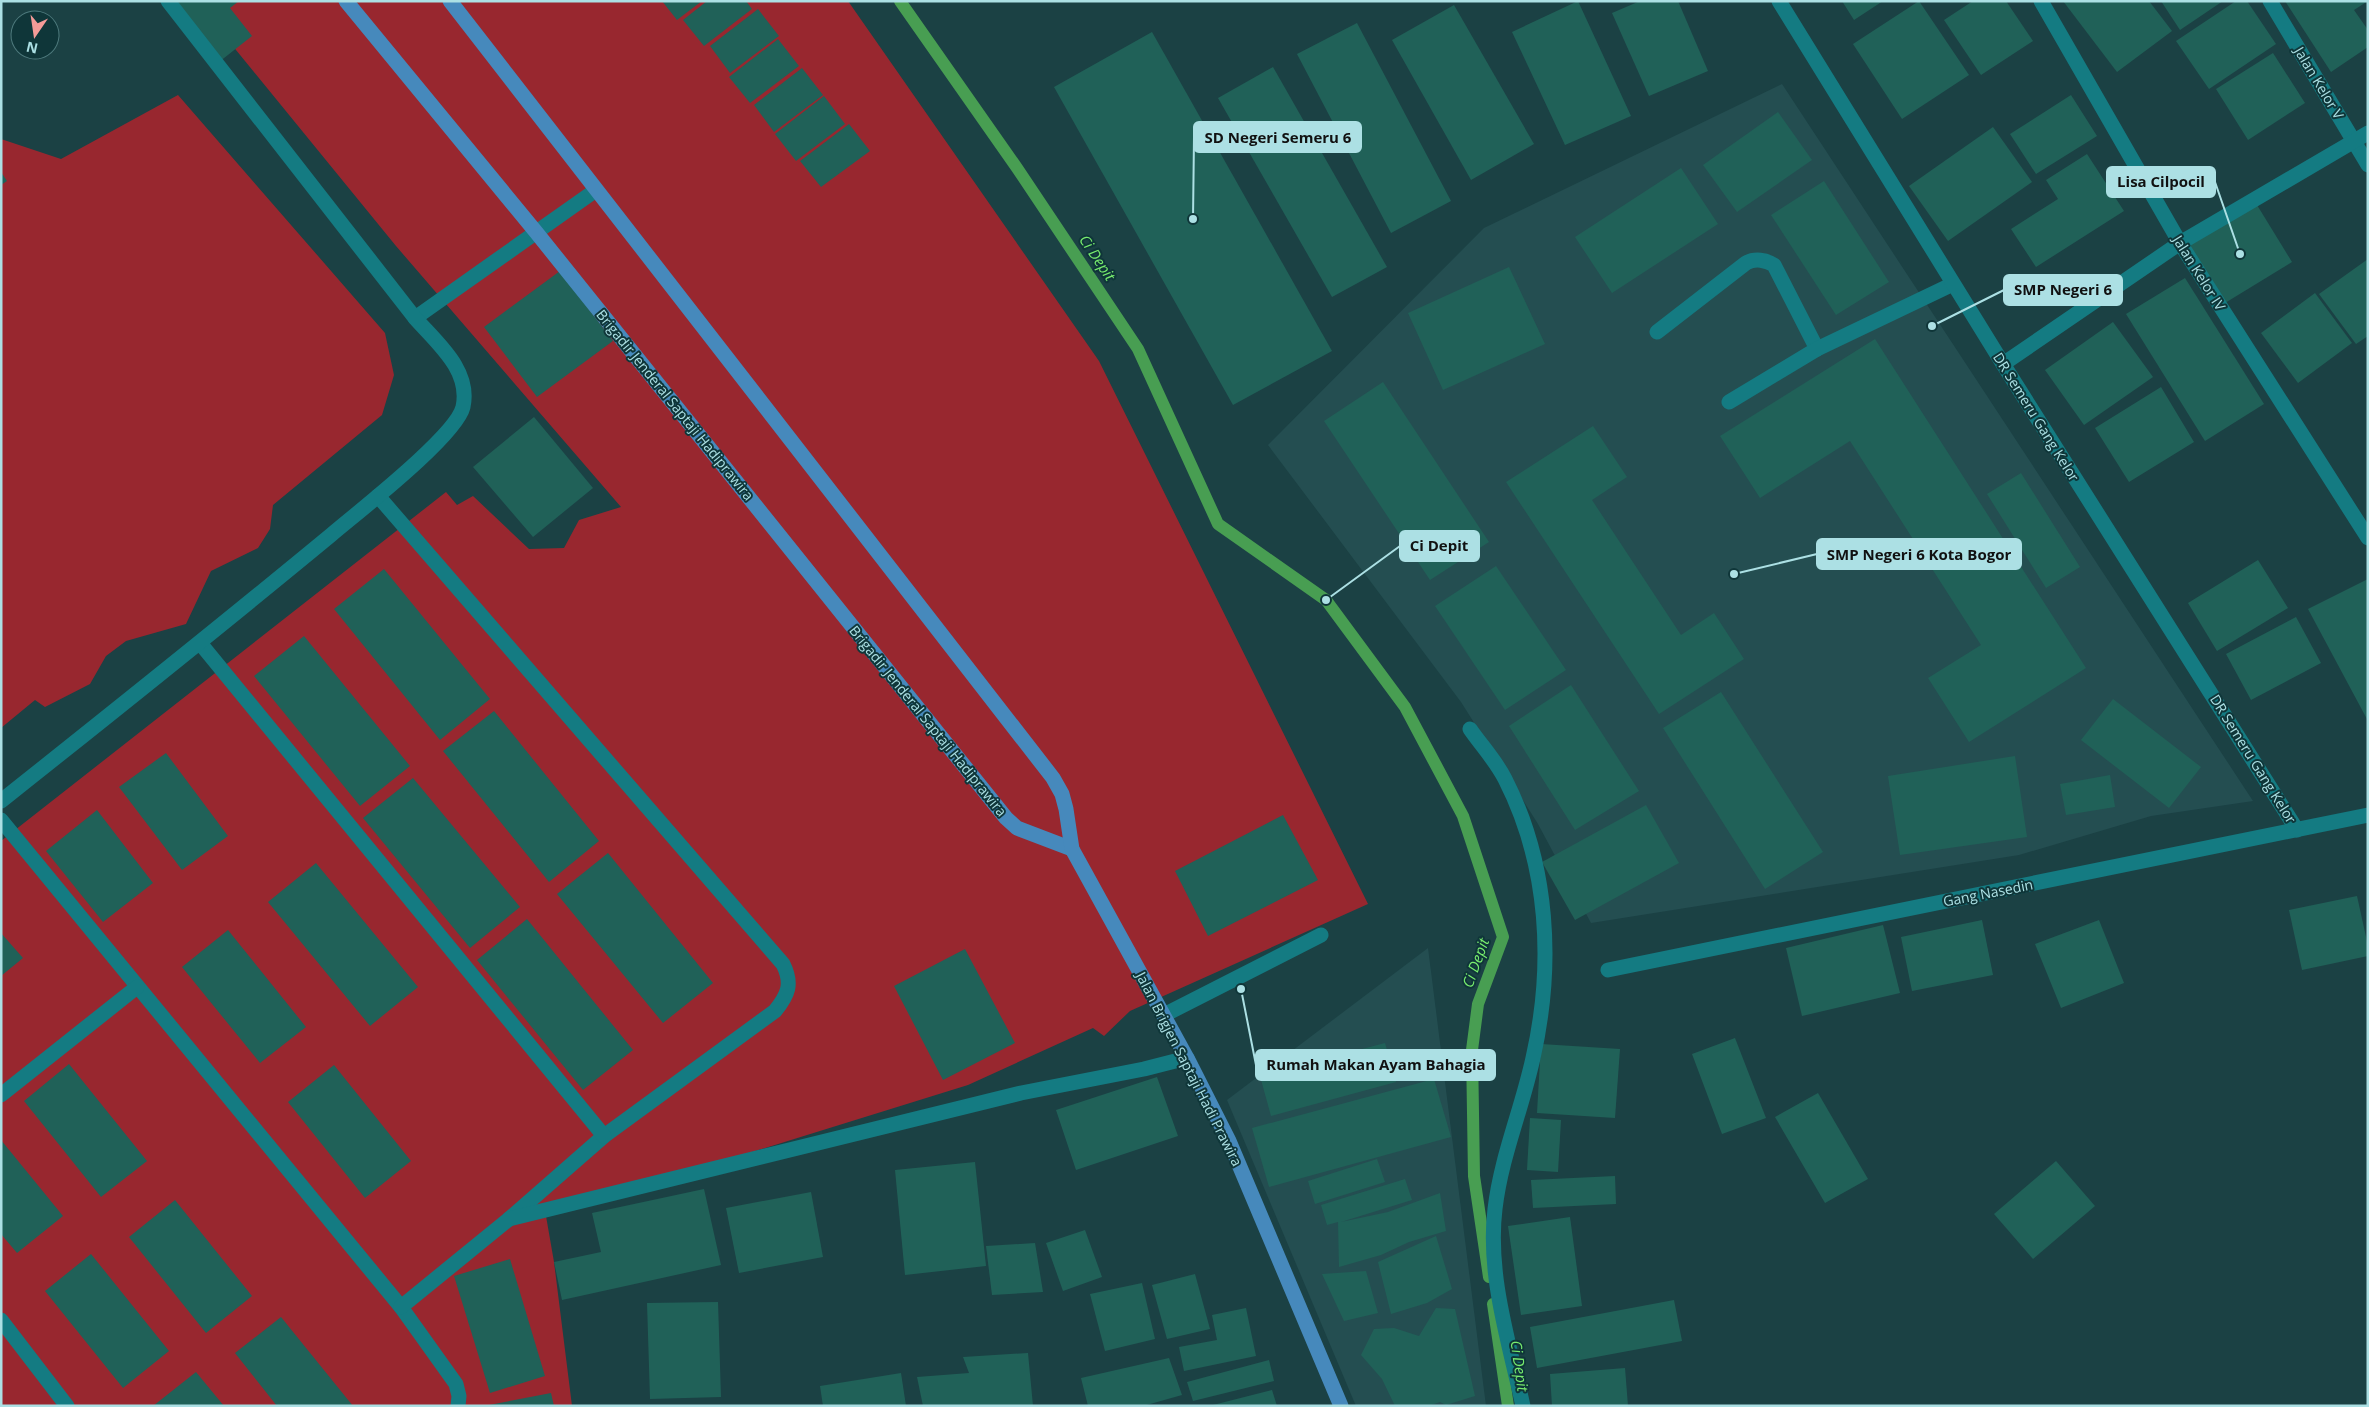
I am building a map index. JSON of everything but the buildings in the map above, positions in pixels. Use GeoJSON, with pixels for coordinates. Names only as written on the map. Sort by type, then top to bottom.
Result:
{"type":"FeatureCollection","features":[{"type":"Feature","properties":{"kind":"main road","name":"Brigadir Jenderal Saptaji Hadiprawira"},"geometry":{"type":"LineString","coordinates":[[346,1],[536,232],[1006,818],[1017,828],[1072,849]]}},
{"type":"Feature","properties":{"kind":"main road"},"geometry":{"type":"LineString","coordinates":[[450,1],[1053,778],[1062,794],[1072,849]]}},
{"type":"Feature","properties":{"kind":"main road","name":"Jalan Brigjen Saptaji Hadi Prawira"},"geometry":{"type":"LineString","coordinates":[[1072,849],[1164,1015],[1229,1141],[1342,1406]]}},
{"type":"Feature","properties":{"kind":"street"},"geometry":{"type":"LineString","coordinates":[[1,800],[200,644],[378,496],[451,429],[463,407],[464,383],[456,365],[415,318],[168,1]]}},
{"type":"Feature","properties":{"kind":"street","name":"DR Semeru Gang Kelor"},"geometry":{"type":"LineString","coordinates":[[1779,1],[2003,364],[2298,830]]}},
{"type":"Feature","properties":{"kind":"street","name":"Jalan Kelor IV"},"geometry":{"type":"LineString","coordinates":[[2041,1],[2180,243],[2368,538]]}},
{"type":"Feature","properties":{"kind":"street","name":"Jalan Kelor V"},"geometry":{"type":"LineString","coordinates":[[2270,1],[2368,165]]}},
{"type":"Feature","properties":{"kind":"street"},"geometry":{"type":"LineString","coordinates":[[2003,364],[2180,243],[2368,133]]}},
{"type":"Feature","properties":{"kind":"street"},"geometry":{"type":"LineString","coordinates":[[415,318],[596,190]]}},
{"type":"Feature","properties":{"kind":"street"},"geometry":{"type":"LineString","coordinates":[[1657,332],[1746,263],[1756,260],[1768,261],[1774,265],[1817,349]]}},
{"type":"Feature","properties":{"kind":"street"},"geometry":{"type":"LineString","coordinates":[[1729,402],[1817,349],[1953,284]]}},
{"type":"Feature","properties":{"kind":"street"},"geometry":{"type":"LineString","coordinates":[[378,496],[777,957],[790,982],[787,998],[775,1012],[604,1136],[509,1219],[401,1308]]}},
{"type":"Feature","properties":{"kind":"street"},"geometry":{"type":"LineString","coordinates":[[200,644],[604,1136]]}},
{"type":"Feature","properties":{"kind":"street"},"geometry":{"type":"LineString","coordinates":[[1470,730],[1504,777],[1518,806],[1538,866],[1546,922],[1542,1009],[1533,1059],[1501,1174],[1495,1209],[1493,1246],[1502,1313],[1523,1406]]}},
{"type":"Feature","properties":{"kind":"street","name":"Gang Nasedin"},"geometry":{"type":"LineString","coordinates":[[1608,970],[2368,816]]}},
{"type":"Feature","properties":{"kind":"street"},"geometry":{"type":"LineString","coordinates":[[1,820],[401,1308],[456,1384],[459,1396],[458,1406]]}},
{"type":"Feature","properties":{"kind":"street"},"geometry":{"type":"LineString","coordinates":[[1164,1015],[1321,935]]}},
{"type":"Feature","properties":{"kind":"street"},"geometry":{"type":"LineString","coordinates":[[1,1095],[137,987]]}},
{"type":"Feature","properties":{"kind":"street"},"geometry":{"type":"LineString","coordinates":[[509,1219],[1021,1093],[1144,1069],[1187,1058]]}},
{"type":"Feature","properties":{"kind":"street"},"geometry":{"type":"LineString","coordinates":[[1,1320],[68,1406]]}},
{"type":"Feature","properties":{"kind":"shaded area"},"geometry":{"type":"Polygon","coordinates":[[[196,1],[848,1],[1099,361],[1368,904],[1130,1011],[1104,1036],[1093,1028],[968,1085],[546,1216],[554,1262],[572,1406],[1,1406],[1,841],[446,492],[457,505],[473,496],[529,549],[564,548],[579,520],[621,507],[396,246],[196,1]]]}},
{"type":"Feature","properties":{"kind":"shaded area"},"geometry":{"type":"Polygon","coordinates":[[[1782,84],[2253,801],[2151,816],[2019,855],[1591,923],[1538,824],[1461,702],[1268,445],[1484,228],[1782,84]]]}},
{"type":"Feature","properties":{"kind":"shaded area"},"geometry":{"type":"Polygon","coordinates":[[[178,95],[385,333],[394,375],[382,415],[273,505],[270,529],[258,548],[211,571],[186,624],[126,641],[106,656],[90,684],[45,707],[35,700],[1,728],[1,139],[61,159],[178,95]]]}},
{"type":"Feature","properties":{"kind":"shaded area"},"geometry":{"type":"Polygon","coordinates":[[[1428,948],[1486,1406],[1356,1406],[1227,1100],[1428,948]]]}},
{"type":"Feature","properties":{"kind":"waterway","name":"Ci Depit"},"geometry":{"type":"LineString","coordinates":[[900,1],[1017,168],[1138,349],[1218,524],[1326,600],[1405,707],[1463,816],[1503,937],[1478,1004],[1472,1050],[1474,1176],[1489,1277]]}},
{"type":"Feature","properties":{"kind":"waterway","name":"Ci Depit"},"geometry":{"type":"LineString","coordinates":[[1493,1304],[1508,1406]]}},
{"type":"Feature","properties":{"kind":"place","name":"SD Negeri Semeru 6"},"geometry":{"type":"Point","coordinates":[1193,219]}},
{"type":"Feature","properties":{"kind":"place","name":"Lisa Cilpocil"},"geometry":{"type":"Point","coordinates":[2240,254]}},
{"type":"Feature","properties":{"kind":"place","name":"SMP Negeri 6"},"geometry":{"type":"Point","coordinates":[1932,326]}},
{"type":"Feature","properties":{"kind":"place","name":"SMP Negeri 6 Kota Bogor"},"geometry":{"type":"Point","coordinates":[1734,574]}},
{"type":"Feature","properties":{"kind":"place","name":"Ci Depit"},"geometry":{"type":"Point","coordinates":[1326,600]}},
{"type":"Feature","properties":{"kind":"place","name":"Rumah Makan Ayam Bahagia"},"geometry":{"type":"Point","coordinates":[1241,989]}}]}
